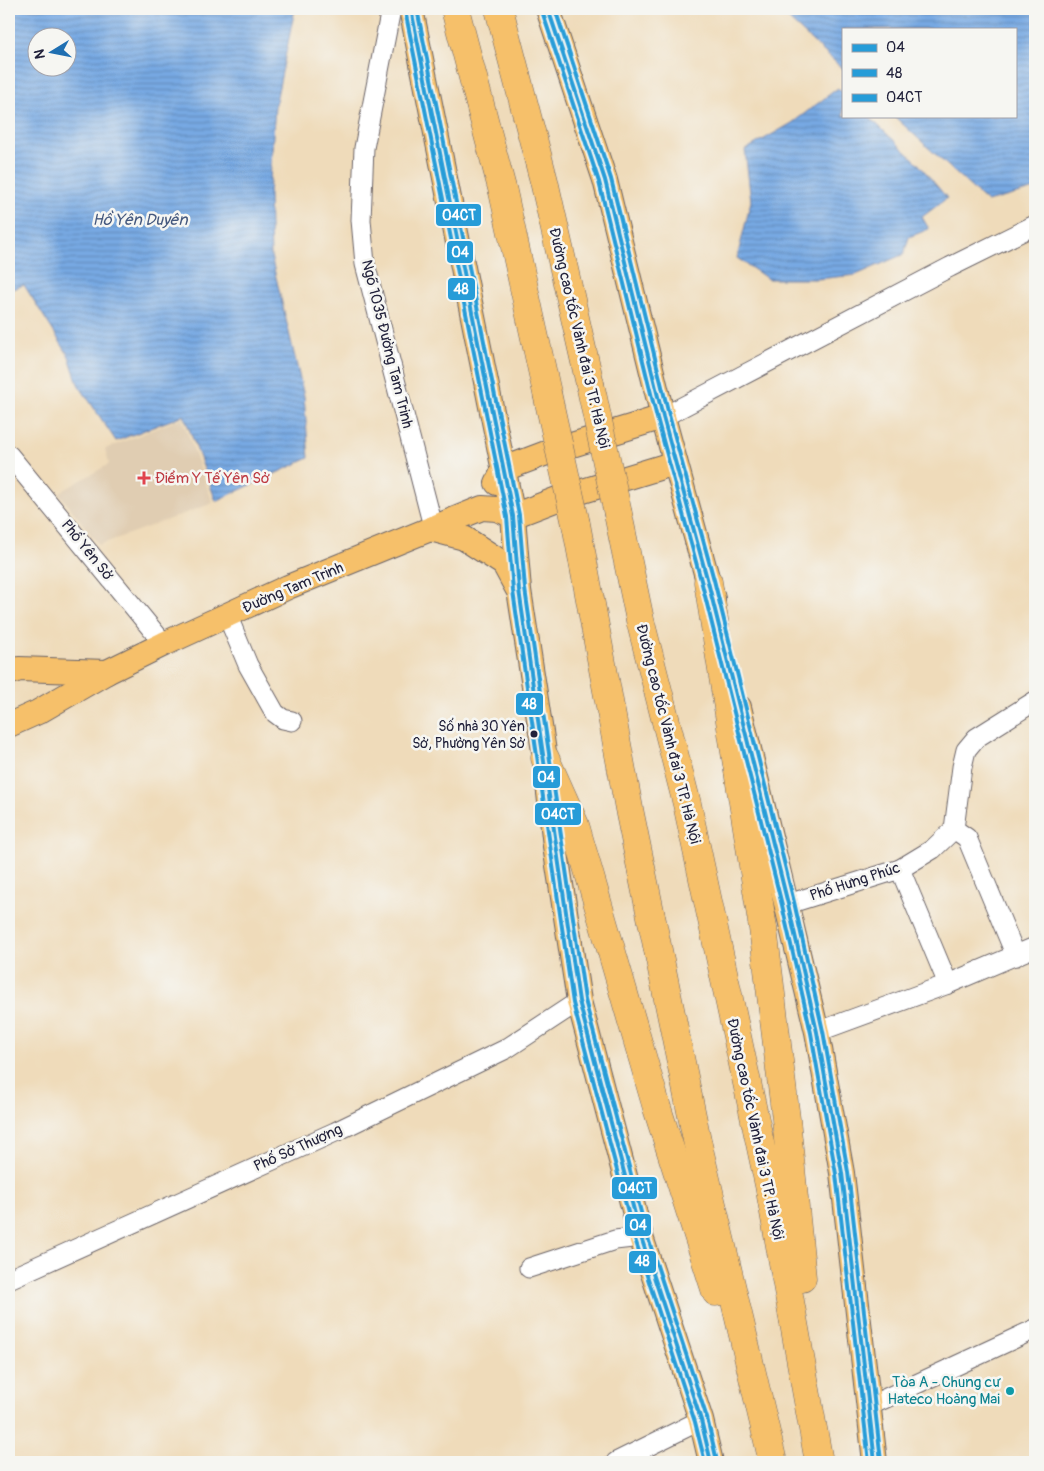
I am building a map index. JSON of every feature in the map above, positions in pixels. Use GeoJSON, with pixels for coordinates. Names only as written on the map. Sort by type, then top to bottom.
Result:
{"type":"FeatureCollection","features":[{"type":"Feature","properties":{"kind":"highway"},"geometry":{"type":"LineString","coordinates":[[455,9],[502,192],[576,524],[630,814],[698,1145],[773,1462]]}},
{"type":"Feature","properties":{"kind":"highway","name":"Đường cao tốc Vành đai 3 TP. Hà Nội"},"geometry":{"type":"LineString","coordinates":[[499,9],[544,181],[590,384],[640,620],[687,804],[764,1166],[818,1459]]}},
{"type":"Feature","properties":{"kind":"highway"},"geometry":{"type":"LineString","coordinates":[[708,582],[765,937],[786,1119],[818,1459]]}},
{"type":"Feature","properties":{"kind":"highway"},"geometry":{"type":"LineString","coordinates":[[545,758],[575,825],[657,1108],[729,1334],[765,1429]]}},
{"type":"Feature","properties":{"kind":"main road"},"geometry":{"type":"LineString","coordinates":[[411,9],[513,516],[519,590],[545,758],[554,846],[579,1001],[641,1237],[701,1420],[711,1462]]}},
{"type":"Feature","properties":{"kind":"main road"},"geometry":{"type":"LineString","coordinates":[[548,9],[606,180],[663,417],[708,582],[788,904],[817,1032],[842,1173],[875,1462]]}},
{"type":"Feature","properties":{"kind":"main road"},"geometry":{"type":"LineString","coordinates":[[663,417],[504,468],[482,508],[497,509],[513,516],[560,498],[675,463]]}},
{"type":"Feature","properties":{"kind":"main road","name":"Đường Tam Trinh"},"geometry":{"type":"LineString","coordinates":[[9,725],[38,712],[107,672],[164,644],[288,588],[434,530],[482,508]]}},
{"type":"Feature","properties":{"kind":"main road"},"geometry":{"type":"LineString","coordinates":[[434,530],[464,538],[504,564],[519,590]]}},
{"type":"Feature","properties":{"kind":"main road","name":"Đường Tam Trinh"},"geometry":{"type":"LineString","coordinates":[[9,673],[19,669],[107,672]]}},
{"type":"Feature","properties":{"kind":"street","name":"Ngõ 1035 Đường Tam Trinh"},"geometry":{"type":"LineString","coordinates":[[391,9],[364,148],[361,220],[365,264],[434,530]]}},
{"type":"Feature","properties":{"kind":"street"},"geometry":{"type":"LineString","coordinates":[[663,417],[950,267],[1035,226]]}},
{"type":"Feature","properties":{"kind":"street","name":"Phố Yên Sở"},"geometry":{"type":"LineString","coordinates":[[9,455],[164,644]]}},
{"type":"Feature","properties":{"kind":"street"},"geometry":{"type":"LineString","coordinates":[[228,616],[248,665],[275,713],[283,719],[292,721]]}},
{"type":"Feature","properties":{"kind":"street"},"geometry":{"type":"LineString","coordinates":[[1016,956],[967,838],[954,829],[966,750],[976,738],[1035,700]]}},
{"type":"Feature","properties":{"kind":"street","name":"Phố Hưng Phúc"},"geometry":{"type":"LineString","coordinates":[[788,904],[900,869],[933,849],[954,829]]}},
{"type":"Feature","properties":{"kind":"street"},"geometry":{"type":"LineString","coordinates":[[900,869],[948,984]]}},
{"type":"Feature","properties":{"kind":"street"},"geometry":{"type":"LineString","coordinates":[[817,1032],[948,984],[1016,956],[1035,946]]}},
{"type":"Feature","properties":{"kind":"street","name":"Phố Sở Thượng"},"geometry":{"type":"LineString","coordinates":[[9,1279],[351,1124],[515,1045],[579,1001]]}},
{"type":"Feature","properties":{"kind":"street"},"geometry":{"type":"LineString","coordinates":[[529,1268],[615,1240],[641,1237]]}},
{"type":"Feature","properties":{"kind":"street"},"geometry":{"type":"LineString","coordinates":[[869,1406],[1035,1329]]}},
{"type":"Feature","properties":{"kind":"street"},"geometry":{"type":"LineString","coordinates":[[616,1462],[701,1420]]}},
{"type":"Feature","properties":{"kind":"shaded area","name":"Điểm Y Tế Yên Sở"},"geometry":{"type":"Polygon","coordinates":[[[182,418],[213,503],[99,545],[59,493],[109,464],[105,449],[182,418]]]}},
{"type":"Feature","properties":{"kind":"water","name":"Hồ Yên Duyên"},"geometry":{"type":"Polygon","coordinates":[[[9,9],[295,9],[275,106],[269,195],[271,256],[304,396],[309,458],[216,501],[184,415],[116,441],[78,384],[69,356],[24,285],[9,290],[9,9]]]}},
{"type":"Feature","properties":{"kind":"water"},"geometry":{"type":"Polygon","coordinates":[[[777,9],[1035,9],[1035,189],[987,202],[896,118],[1016,118],[1016,28],[842,28],[842,68],[777,9]]]}},
{"type":"Feature","properties":{"kind":"water"},"geometry":{"type":"Polygon","coordinates":[[[838,88],[842,92],[842,118],[870,118],[916,161],[947,198],[922,217],[929,229],[909,237],[904,254],[856,275],[817,279],[768,279],[737,258],[751,201],[745,150],[792,123],[838,88]]]}},
{"type":"Feature","properties":{"kind":"transit line","name":"04"},"geometry":{"type":"LineString","coordinates":[[411,9],[513,516],[519,590],[579,1001],[641,1237],[701,1420],[711,1462]]}},
{"type":"Feature","properties":{"kind":"transit line","name":"04CT"},"geometry":{"type":"LineString","coordinates":[[417,9],[519,515],[525,589],[585,1000],[647,1235],[707,1418],[717,1461]]}},
{"type":"Feature","properties":{"kind":"transit line","name":"04"},"geometry":{"type":"LineString","coordinates":[[548,9],[605,180],[663,417],[708,582],[788,904],[817,1032],[842,1173],[875,1462]]}},
{"type":"Feature","properties":{"kind":"transit line","name":"04CT"},"geometry":{"type":"LineString","coordinates":[[555,9],[611,179],[669,415],[714,580],[794,902],[823,1031],[848,1172],[881,1461]]}},
{"type":"Feature","properties":{"kind":"transit line","name":"48"},"geometry":{"type":"LineString","coordinates":[[405,10],[507,517],[513,591],[573,1003],[635,1239],[695,1422],[705,1462]]}},
{"type":"Feature","properties":{"kind":"transit line","name":"48"},"geometry":{"type":"LineString","coordinates":[[542,11],[599,182],[657,418],[702,584],[782,905],[811,1033],[836,1174],[869,1462]]}},
{"type":"Feature","properties":{"kind":"place","name":"Điểm Y Tế Yên Sở"},"geometry":{"type":"Point","coordinates":[144,478]}},
{"type":"Feature","properties":{"kind":"place","name":"Số nhà 30 Yên Sở, Phường Yên Sở"},"geometry":{"type":"Point","coordinates":[534,734]}},
{"type":"Feature","properties":{"kind":"place","name":"Tòa A - Chung cư Hateco Hoàng Mai"},"geometry":{"type":"Point","coordinates":[1010,1391]}}]}
